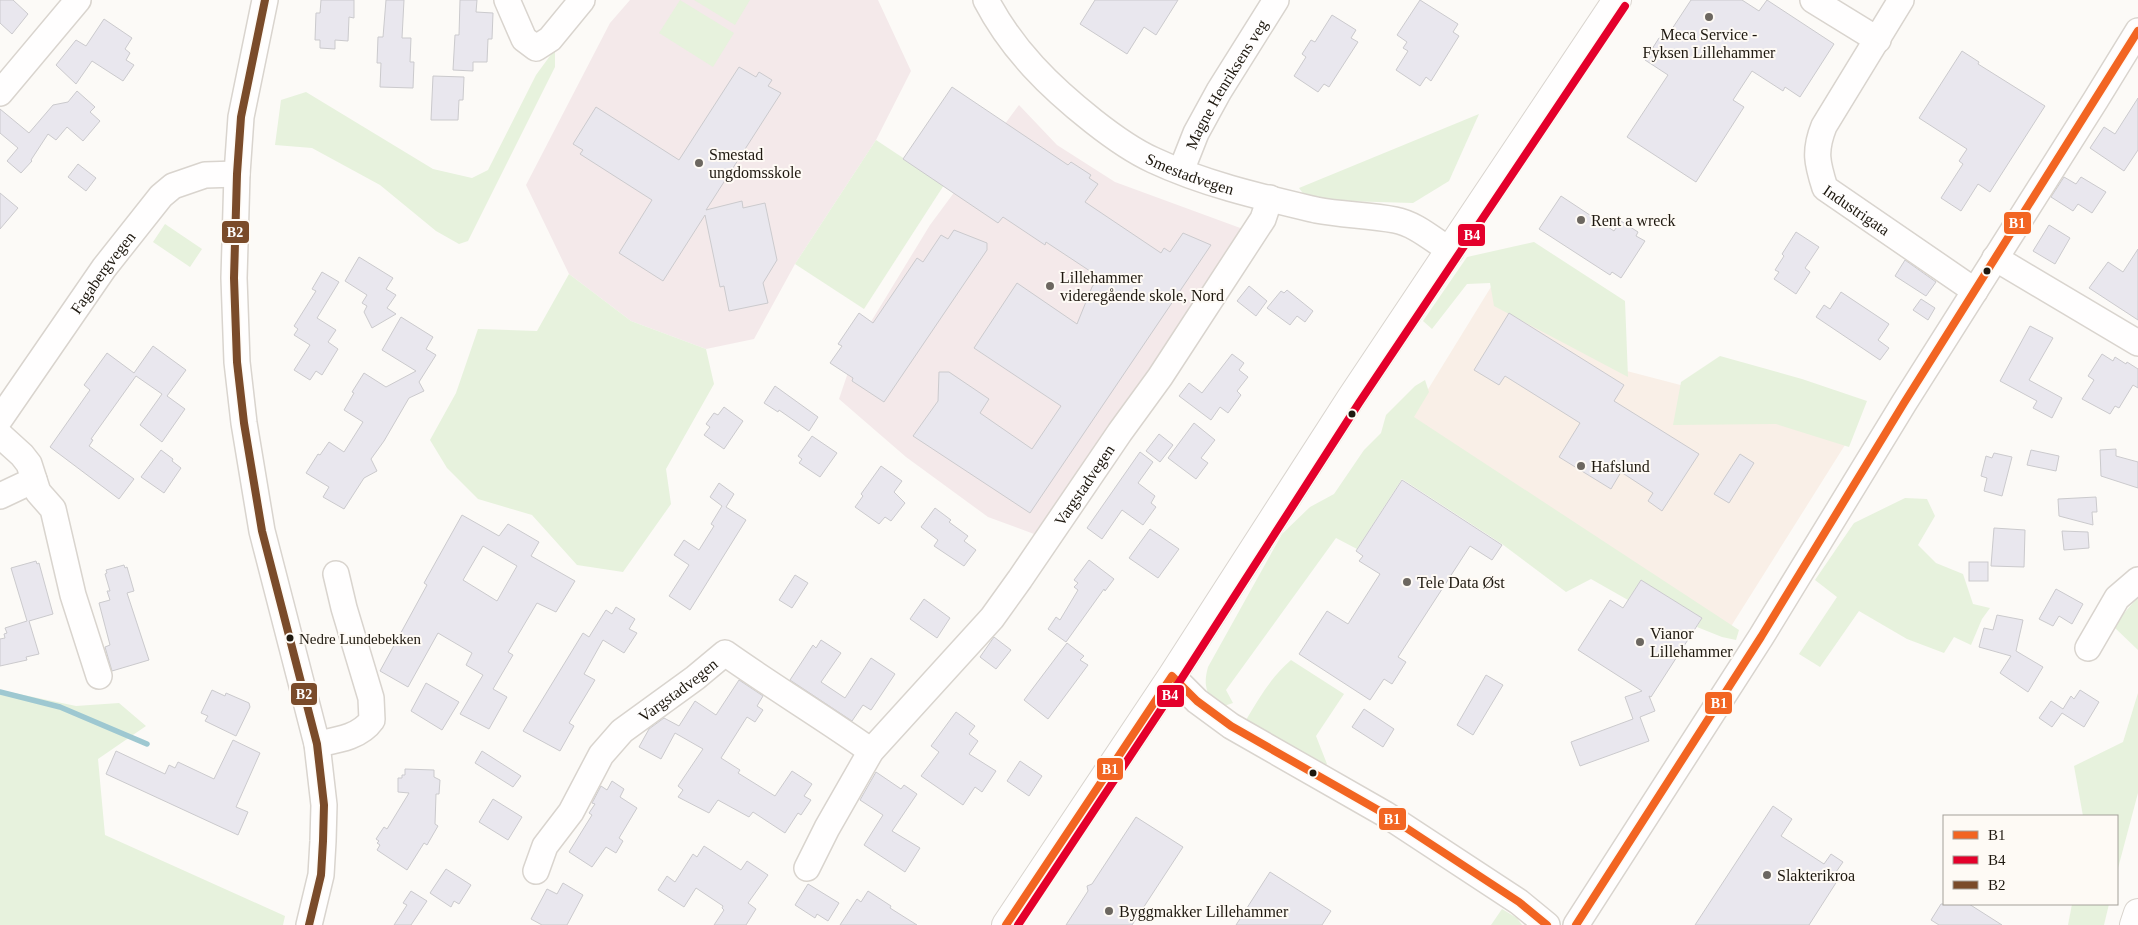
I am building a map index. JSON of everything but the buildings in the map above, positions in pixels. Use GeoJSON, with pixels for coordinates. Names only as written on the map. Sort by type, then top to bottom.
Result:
{"type":"FeatureCollection","features":[{"type":"Feature","properties":{"kind":"main road"},"geometry":{"type":"LineString","coordinates":[[1006,925],[1172,676],[1351,398],[1451,251],[1616,0]]}},
{"type":"Feature","properties":{"kind":"main road"},"geometry":{"type":"LineString","coordinates":[[2134,925],[2138,913]]}},
{"type":"Feature","properties":{"kind":"street"},"geometry":{"type":"LineString","coordinates":[[0,93],[78,0]]}},
{"type":"Feature","properties":{"kind":"street"},"geometry":{"type":"LineString","coordinates":[[265,0],[241,117],[236,174],[234,278],[237,362],[244,423],[262,531],[317,744],[324,805],[323,841],[321,875],[309,925]]}},
{"type":"Feature","properties":{"kind":"street"},"geometry":{"type":"LineString","coordinates":[[507,0],[524,39],[536,48],[550,39],[582,0]]}},
{"type":"Feature","properties":{"kind":"street","name":"Smestadvegen"},"geometry":{"type":"LineString","coordinates":[[986,0],[1027,60],[1050,85],[1128,147],[1153,160],[1181,171],[1270,198],[1322,211],[1396,220],[1418,229],[1451,251]]}},
{"type":"Feature","properties":{"kind":"street","name":"Magne Henriksens veg"},"geometry":{"type":"LineString","coordinates":[[1181,171],[1196,133],[1219,90],[1276,0]]}},
{"type":"Feature","properties":{"kind":"street"},"geometry":{"type":"LineString","coordinates":[[1814,0],[1878,40]]}},
{"type":"Feature","properties":{"kind":"street","name":"Industrigata"},"geometry":{"type":"LineString","coordinates":[[1901,0],[1824,126],[1818,142],[1817,163],[1825,188],[1975,291]]}},
{"type":"Feature","properties":{"kind":"street"},"geometry":{"type":"LineString","coordinates":[[1576,925],[1760,637],[1776,608],[2138,31]]}},
{"type":"Feature","properties":{"kind":"street","name":"Fagabergvegen"},"geometry":{"type":"LineString","coordinates":[[0,419],[104,268],[161,196],[173,186],[205,175],[236,174]]}},
{"type":"Feature","properties":{"kind":"street","name":"Vargstadvegen"},"geometry":{"type":"LineString","coordinates":[[807,868],[827,828],[871,751],[992,618],[1160,377],[1263,218],[1270,198]]}},
{"type":"Feature","properties":{"kind":"street"},"geometry":{"type":"LineString","coordinates":[[1995,258],[2138,343]]}},
{"type":"Feature","properties":{"kind":"street"},"geometry":{"type":"LineString","coordinates":[[0,435],[29,464],[38,492],[53,509],[73,595],[99,676]]}},
{"type":"Feature","properties":{"kind":"street"},"geometry":{"type":"LineString","coordinates":[[0,496],[34,480]]}},
{"type":"Feature","properties":{"kind":"street"},"geometry":{"type":"LineString","coordinates":[[317,744],[354,736],[366,729],[372,720],[371,698],[344,608],[336,574]]}},
{"type":"Feature","properties":{"kind":"street"},"geometry":{"type":"LineString","coordinates":[[2088,648],[2117,598],[2138,580]]}},
{"type":"Feature","properties":{"kind":"street","name":"Vargstadvegen"},"geometry":{"type":"LineString","coordinates":[[536,871],[546,846],[571,812],[601,755],[622,731],[695,678],[725,653],[757,676],[826,718],[871,751]]}},
{"type":"Feature","properties":{"kind":"street"},"geometry":{"type":"LineString","coordinates":[[1172,676],[1197,701],[1230,726],[1385,814],[1520,902],[1547,925]]}},
{"type":"Feature","properties":{"kind":"shaded area","name":"Smestad ungdomsskole"},"geometry":{"type":"Polygon","coordinates":[[[630,0],[878,0],[911,71],[876,140],[795,264],[754,339],[706,349],[631,321],[569,274],[526,185],[610,23],[630,0]]]}},
{"type":"Feature","properties":{"kind":"shaded area","name":"Lillehammer videregående skole, Nord"},"geometry":{"type":"Polygon","coordinates":[[[1019,105],[1057,145],[1115,182],[1243,229],[1152,371],[1034,534],[988,517],[906,457],[839,399],[858,343],[930,225],[1019,105]]]}},
{"type":"Feature","properties":{"kind":"shaded area"},"geometry":{"type":"Polygon","coordinates":[[[1494,282],[1623,370],[1692,388],[1850,437],[1730,628],[1411,417],[1494,282]]]}},
{"type":"Feature","properties":{"kind":"green space"},"geometry":{"type":"Polygon","coordinates":[[[680,0],[734,33],[713,67],[659,33],[680,0]]]}},
{"type":"Feature","properties":{"kind":"green space"},"geometry":{"type":"Polygon","coordinates":[[[694,0],[750,0],[735,25],[694,0]]]}},
{"type":"Feature","properties":{"kind":"green space"},"geometry":{"type":"Polygon","coordinates":[[[555,49],[555,67],[468,241],[459,244],[436,231],[380,185],[312,148],[275,145],[281,100],[306,92],[433,169],[472,178],[488,170],[536,75],[555,49]]]}},
{"type":"Feature","properties":{"kind":"green space"},"geometry":{"type":"Polygon","coordinates":[[[1479,114],[1449,181],[1413,203],[1308,200],[1299,188],[1479,114]]]}},
{"type":"Feature","properties":{"kind":"green space"},"geometry":{"type":"Polygon","coordinates":[[[876,140],[944,185],[864,309],[795,264],[876,140]]]}},
{"type":"Feature","properties":{"kind":"green space"},"geometry":{"type":"Polygon","coordinates":[[[165,224],[202,249],[190,267],[153,242],[165,224]]]}},
{"type":"Feature","properties":{"kind":"green space"},"geometry":{"type":"Polygon","coordinates":[[[1534,242],[1625,301],[1628,377],[1494,306],[1490,283],[1467,284],[1432,329],[1423,321],[1467,257],[1534,242]]]}},
{"type":"Feature","properties":{"kind":"green space"},"geometry":{"type":"Polygon","coordinates":[[[569,274],[631,321],[706,349],[714,384],[666,469],[671,504],[623,572],[577,565],[532,515],[478,499],[447,468],[430,440],[456,393],[478,329],[537,331],[569,274]]]}},
{"type":"Feature","properties":{"kind":"green space"},"geometry":{"type":"Polygon","coordinates":[[[1720,356],[1802,379],[1867,401],[1849,447],[1776,424],[1673,425],[1681,382],[1720,356]]]}},
{"type":"Feature","properties":{"kind":"green space"},"geometry":{"type":"Polygon","coordinates":[[[1425,380],[1429,392],[1414,417],[1739,630],[1736,640],[1722,637],[1697,627],[1702,618],[1641,580],[1628,600],[1591,579],[1566,592],[1502,544],[1402,479],[1357,549],[1336,538],[1226,690],[1233,703],[1224,706],[1213,703],[1206,685],[1208,667],[1282,534],[1310,507],[1334,494],[1364,450],[1381,433],[1386,415],[1415,386],[1425,380]]]}},
{"type":"Feature","properties":{"kind":"green space"},"geometry":{"type":"Polygon","coordinates":[[[1905,498],[1927,499],[1935,516],[1918,545],[1936,563],[1963,574],[1973,604],[1990,608],[1982,619],[1971,645],[1954,637],[1944,653],[1907,639],[1859,611],[1820,667],[1799,654],[1837,597],[1815,580],[1854,523],[1905,498]]]}},
{"type":"Feature","properties":{"kind":"green space"},"geometry":{"type":"Polygon","coordinates":[[[2138,597],[2138,650],[2113,626],[2138,597]]]}},
{"type":"Feature","properties":{"kind":"green space"},"geometry":{"type":"Polygon","coordinates":[[[1291,660],[1344,694],[1316,736],[1327,764],[1316,769],[1250,728],[1246,720],[1272,680],[1291,660]]]}},
{"type":"Feature","properties":{"kind":"green space"},"geometry":{"type":"Polygon","coordinates":[[[0,690],[76,706],[119,703],[146,726],[98,759],[105,835],[285,916],[283,925],[0,925],[0,690]]]}},
{"type":"Feature","properties":{"kind":"green space"},"geometry":{"type":"Polygon","coordinates":[[[2138,693],[2138,793],[2118,868],[2118,815],[2083,815],[2074,766],[2123,742],[2138,693]]]}},
{"type":"Feature","properties":{"kind":"green space"},"geometry":{"type":"Polygon","coordinates":[[[2072,905],[2109,905],[2104,925],[2068,925],[2072,905]]]}},
{"type":"Feature","properties":{"kind":"green space"},"geometry":{"type":"Polygon","coordinates":[[[1502,909],[1517,918],[1522,925],[1491,925],[1502,909]]]}},
{"type":"Feature","properties":{"kind":"waterway"},"geometry":{"type":"LineString","coordinates":[[0,692],[60,707],[147,744]]}},
{"type":"Feature","properties":{"kind":"transit line","name":"B2"},"geometry":{"type":"LineString","coordinates":[[265,0],[241,117],[237,174],[234,278],[237,362],[244,423],[262,531],[317,744],[324,805],[323,841],[321,875],[309,925]]}},
{"type":"Feature","properties":{"kind":"transit line","name":"B4"},"geometry":{"type":"LineString","coordinates":[[1018,925],[1180,681],[1359,403],[1625,6]]}},
{"type":"Feature","properties":{"kind":"transit line","name":"B1"},"geometry":{"type":"LineString","coordinates":[[1576,925],[1761,637],[1904,403],[2138,31]]}},
{"type":"Feature","properties":{"kind":"transit line","name":"B1"},"geometry":{"type":"LineString","coordinates":[[1006,925],[1172,676],[1197,701],[1231,726],[1385,814],[1519,902],[1547,925]]}},
{"type":"Feature","properties":{"kind":"place","name":"Meca Service - Fyksen Lillehammer"},"geometry":{"type":"Point","coordinates":[1709,17]}},
{"type":"Feature","properties":{"kind":"place","name":"Smestad ungdomsskole"},"geometry":{"type":"Point","coordinates":[699,163]}},
{"type":"Feature","properties":{"kind":"place","name":"Rent a wreck"},"geometry":{"type":"Point","coordinates":[1581,220]}},
{"type":"Feature","properties":{"kind":"place","name":"Lillehammer videregående skole, Nord"},"geometry":{"type":"Point","coordinates":[1050,286]}},
{"type":"Feature","properties":{"kind":"place","name":"Hafslund"},"geometry":{"type":"Point","coordinates":[1581,466]}},
{"type":"Feature","properties":{"kind":"place","name":"Tele Data Øst"},"geometry":{"type":"Point","coordinates":[1407,582]}},
{"type":"Feature","properties":{"kind":"place","name":"Nedre Lundebekken"},"geometry":{"type":"Point","coordinates":[290,638]}},
{"type":"Feature","properties":{"kind":"place","name":"Vianor Lillehammer"},"geometry":{"type":"Point","coordinates":[1640,642]}},
{"type":"Feature","properties":{"kind":"place","name":"Slakterikroa"},"geometry":{"type":"Point","coordinates":[1767,875]}},
{"type":"Feature","properties":{"kind":"place","name":"Byggmakker Lillehammer"},"geometry":{"type":"Point","coordinates":[1109,911]}}]}
